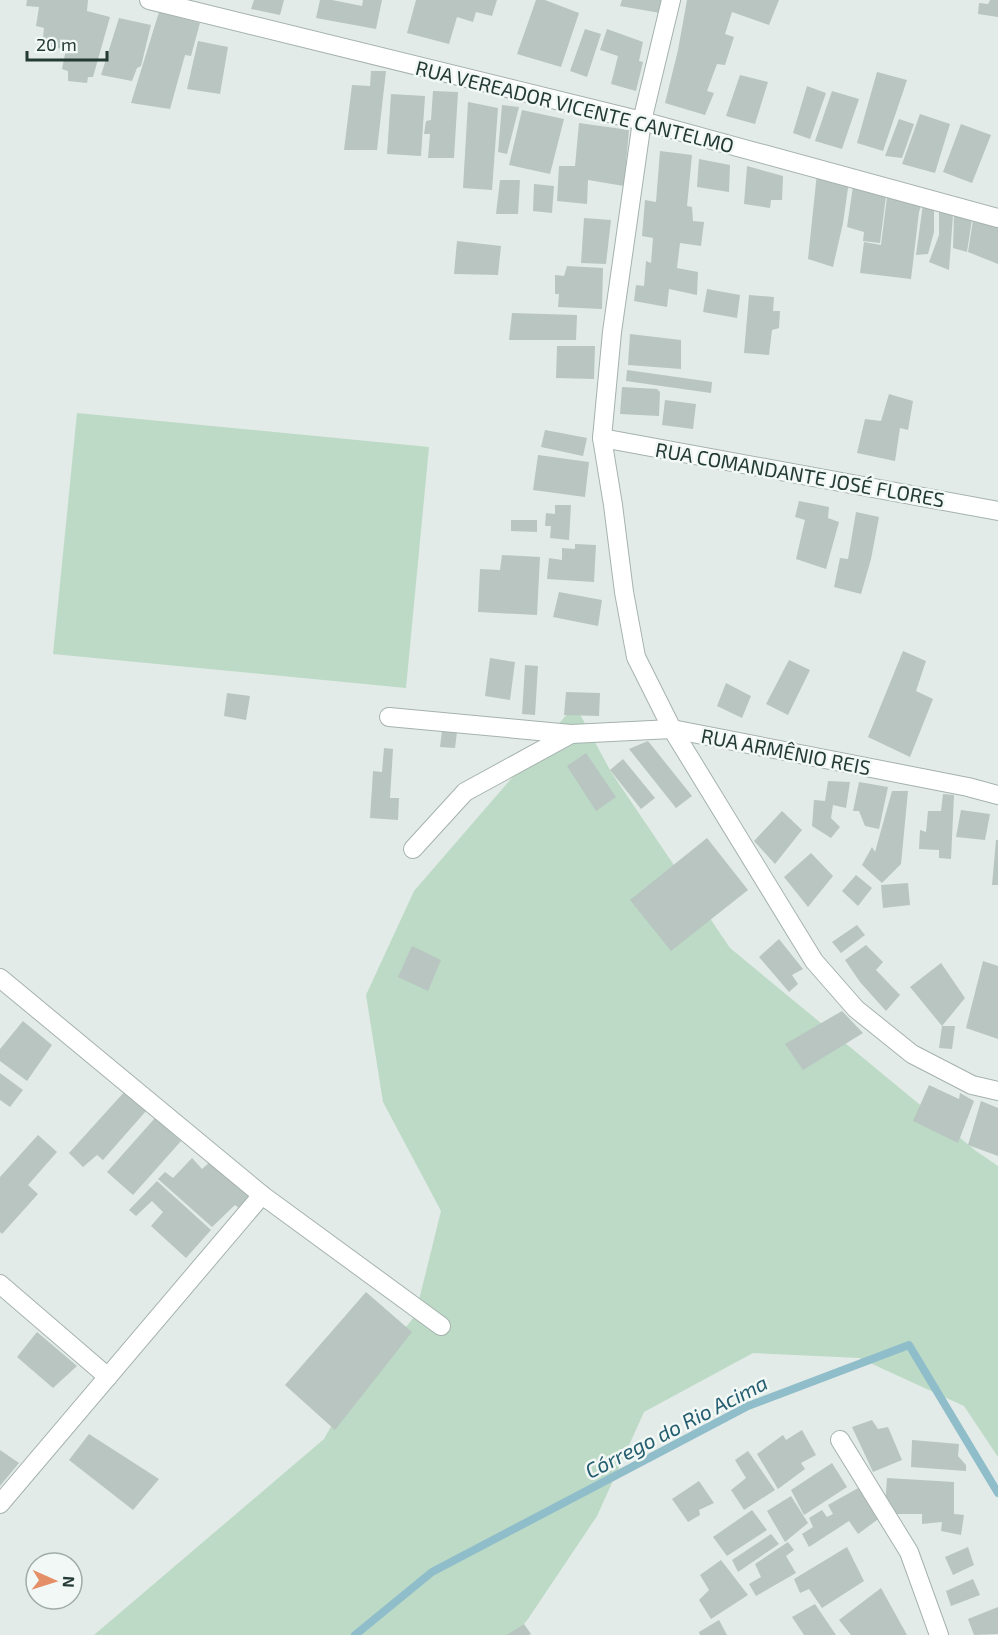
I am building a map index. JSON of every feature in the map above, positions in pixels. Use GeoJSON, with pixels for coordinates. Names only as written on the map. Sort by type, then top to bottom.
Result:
{"type":"FeatureCollection","features":[{"type":"Feature","properties":{"kind":"street","name":"RUA VEREADOR VICENTE CANTELMO"},"geometry":{"type":"LineString","coordinates":[[150,0],[642,121],[998,218]]}},
{"type":"Feature","properties":{"kind":"street"},"geometry":{"type":"LineString","coordinates":[[671,0],[642,121],[612,332],[602,438],[624,592],[636,657],[672,729],[814,961],[856,1009],[912,1054],[972,1085],[998,1091]]}},
{"type":"Feature","properties":{"kind":"street","name":"RUA COMANDANTE JOSÉ FLORES"},"geometry":{"type":"LineString","coordinates":[[602,438],[998,511]]}},
{"type":"Feature","properties":{"kind":"street","name":"RUA ARMÊNIO REIS"},"geometry":{"type":"LineString","coordinates":[[389,717],[571,735],[672,729],[968,787],[998,795]]}},
{"type":"Feature","properties":{"kind":"street","name":"RUA ARMÊNIO REIS"},"geometry":{"type":"LineString","coordinates":[[413,849],[465,792],[571,735]]}},
{"type":"Feature","properties":{"kind":"street"},"geometry":{"type":"LineString","coordinates":[[0,978],[262,1195],[441,1326]]}},
{"type":"Feature","properties":{"kind":"street"},"geometry":{"type":"LineString","coordinates":[[0,1504],[262,1195]]}},
{"type":"Feature","properties":{"kind":"street"},"geometry":{"type":"LineString","coordinates":[[0,1284],[108,1377]]}},
{"type":"Feature","properties":{"kind":"street"},"geometry":{"type":"LineString","coordinates":[[840,1440],[909,1552],[939,1635]]}},
{"type":"Feature","properties":{"kind":"green space"},"geometry":{"type":"Polygon","coordinates":[[[77,413],[429,447],[406,688],[53,654],[77,413]]]}},
{"type":"Feature","properties":{"kind":"green space"},"geometry":{"type":"Polygon","coordinates":[[[575,705],[611,772],[730,948],[976,1151],[998,1166],[998,1457],[964,1406],[859,1358],[753,1353],[644,1412],[597,1516],[515,1635],[94,1635],[324,1439],[347,1398],[415,1316],[441,1211],[383,1102],[366,995],[414,891],[575,705]]]}},
{"type":"Feature","properties":{"kind":"building"},"geometry":{"type":"Polygon","coordinates":[[[27,0],[88,0],[87,11],[110,17],[93,77],[88,77],[87,83],[68,81],[68,71],[62,69],[66,49],[42,47],[44,28],[36,26],[39,7],[26,6],[27,0]]]}},
{"type":"Feature","properties":{"kind":"building"},"geometry":{"type":"Polygon","coordinates":[[[254,0],[284,0],[280,15],[251,9],[254,0]]]}},
{"type":"Feature","properties":{"kind":"building"},"geometry":{"type":"Polygon","coordinates":[[[320,0],[362,6],[363,0],[382,0],[376,29],[316,18],[320,0]]]}},
{"type":"Feature","properties":{"kind":"building"},"geometry":{"type":"Polygon","coordinates":[[[416,0],[497,0],[492,16],[476,12],[473,22],[457,17],[449,44],[407,33],[416,0]]]}},
{"type":"Feature","properties":{"kind":"building"},"geometry":{"type":"Polygon","coordinates":[[[536,0],[545,0],[579,13],[561,67],[517,54],[536,0]]]}},
{"type":"Feature","properties":{"kind":"building"},"geometry":{"type":"Polygon","coordinates":[[[622,0],[663,0],[660,13],[620,6],[622,0]]]}},
{"type":"Feature","properties":{"kind":"building"},"geometry":{"type":"Polygon","coordinates":[[[687,0],[779,0],[769,25],[732,12],[725,34],[734,37],[725,65],[717,64],[707,91],[714,93],[705,115],[665,103],[687,0]]]}},
{"type":"Feature","properties":{"kind":"building"},"geometry":{"type":"Polygon","coordinates":[[[990,0],[998,0],[998,17],[978,14],[979,3],[988,4],[990,0]]]}},
{"type":"Feature","properties":{"kind":"building"},"geometry":{"type":"Polygon","coordinates":[[[159,12],[200,23],[191,56],[185,55],[170,109],[131,103],[159,12]]]}},
{"type":"Feature","properties":{"kind":"building"},"geometry":{"type":"Polygon","coordinates":[[[119,18],[151,25],[141,66],[137,68],[132,81],[101,75],[119,18]]]}},
{"type":"Feature","properties":{"kind":"building"},"geometry":{"type":"Polygon","coordinates":[[[585,29],[601,34],[587,77],[570,71],[585,29]]]}},
{"type":"Feature","properties":{"kind":"building"},"geometry":{"type":"Polygon","coordinates":[[[607,29],[643,42],[639,61],[643,62],[636,91],[611,84],[618,56],[600,50],[607,29]]]}},
{"type":"Feature","properties":{"kind":"building"},"geometry":{"type":"Polygon","coordinates":[[[198,41],[228,47],[220,94],[187,89],[198,41]]]}},
{"type":"Feature","properties":{"kind":"building"},"geometry":{"type":"Polygon","coordinates":[[[371,71],[386,71],[377,150],[344,150],[352,85],[370,86],[371,71]]]}},
{"type":"Feature","properties":{"kind":"building"},"geometry":{"type":"Polygon","coordinates":[[[877,72],[907,80],[883,151],[857,143],[877,72]]]}},
{"type":"Feature","properties":{"kind":"building"},"geometry":{"type":"Polygon","coordinates":[[[740,75],[768,82],[755,124],[726,116],[740,75]]]}},
{"type":"Feature","properties":{"kind":"building"},"geometry":{"type":"Polygon","coordinates":[[[807,86],[826,93],[810,139],[793,133],[807,86]]]}},
{"type":"Feature","properties":{"kind":"building"},"geometry":{"type":"Polygon","coordinates":[[[433,91],[458,92],[454,158],[428,158],[430,134],[424,134],[426,121],[431,120],[433,91]]]}},
{"type":"Feature","properties":{"kind":"building"},"geometry":{"type":"Polygon","coordinates":[[[832,91],[859,99],[842,149],[815,141],[832,91]]]}},
{"type":"Feature","properties":{"kind":"building"},"geometry":{"type":"Polygon","coordinates":[[[391,94],[425,96],[421,156],[387,154],[391,94]]]}},
{"type":"Feature","properties":{"kind":"building"},"geometry":{"type":"Polygon","coordinates":[[[468,102],[498,108],[492,190],[463,188],[468,102]]]}},
{"type":"Feature","properties":{"kind":"building"},"geometry":{"type":"Polygon","coordinates":[[[502,105],[519,107],[507,154],[498,152],[502,105]]]}},
{"type":"Feature","properties":{"kind":"building"},"geometry":{"type":"Polygon","coordinates":[[[522,110],[564,119],[550,174],[509,165],[522,110]]]}},
{"type":"Feature","properties":{"kind":"building"},"geometry":{"type":"Polygon","coordinates":[[[920,114],[950,124],[935,173],[902,164],[920,114]]]}},
{"type":"Feature","properties":{"kind":"building"},"geometry":{"type":"Polygon","coordinates":[[[899,119],[914,124],[902,158],[885,156],[899,119]]]}},
{"type":"Feature","properties":{"kind":"building"},"geometry":{"type":"Polygon","coordinates":[[[579,123],[629,130],[624,186],[588,180],[587,204],[557,201],[559,166],[575,166],[579,123]]]}},
{"type":"Feature","properties":{"kind":"building"},"geometry":{"type":"Polygon","coordinates":[[[961,124],[991,135],[972,183],[943,172],[961,124]]]}},
{"type":"Feature","properties":{"kind":"building"},"geometry":{"type":"Polygon","coordinates":[[[660,151],[692,155],[687,206],[692,207],[693,221],[704,222],[701,246],[680,243],[677,268],[698,272],[697,295],[669,289],[667,307],[634,301],[636,285],[644,286],[646,261],[651,263],[653,238],[642,236],[645,200],[656,202],[660,151]]]}},
{"type":"Feature","properties":{"kind":"building"},"geometry":{"type":"Polygon","coordinates":[[[699,159],[730,165],[729,192],[697,187],[699,159]]]}},
{"type":"Feature","properties":{"kind":"building"},"geometry":{"type":"Polygon","coordinates":[[[747,166],[783,176],[782,200],[771,200],[770,208],[744,204],[747,166]]]}},
{"type":"Feature","properties":{"kind":"building"},"geometry":{"type":"Polygon","coordinates":[[[817,173],[849,181],[833,267],[808,259],[817,173]]]}},
{"type":"Feature","properties":{"kind":"building"},"geometry":{"type":"Polygon","coordinates":[[[500,180],[520,180],[518,214],[496,214],[500,180]]]}},
{"type":"Feature","properties":{"kind":"building"},"geometry":{"type":"Polygon","coordinates":[[[534,184],[554,186],[552,213],[533,211],[534,184]]]}},
{"type":"Feature","properties":{"kind":"building"},"geometry":{"type":"Polygon","coordinates":[[[853,186],[886,196],[880,243],[863,241],[864,232],[847,227],[853,186]]]}},
{"type":"Feature","properties":{"kind":"building"},"geometry":{"type":"Polygon","coordinates":[[[887,197],[921,206],[911,279],[860,273],[864,242],[881,245],[887,197]]]}},
{"type":"Feature","properties":{"kind":"building"},"geometry":{"type":"Polygon","coordinates":[[[923,204],[934,207],[934,232],[928,254],[916,255],[923,204]]]}},
{"type":"Feature","properties":{"kind":"building"},"geometry":{"type":"Polygon","coordinates":[[[939,210],[953,215],[949,270],[929,262],[939,235],[939,210]]]}},
{"type":"Feature","properties":{"kind":"building"},"geometry":{"type":"Polygon","coordinates":[[[954,215],[972,219],[967,252],[953,248],[954,215]]]}},
{"type":"Feature","properties":{"kind":"building"},"geometry":{"type":"Polygon","coordinates":[[[584,218],[611,220],[606,264],[581,263],[584,218]]]}},
{"type":"Feature","properties":{"kind":"building"},"geometry":{"type":"Polygon","coordinates":[[[973,220],[998,228],[998,264],[968,252],[973,220]]]}},
{"type":"Feature","properties":{"kind":"building"},"geometry":{"type":"Polygon","coordinates":[[[457,241],[501,246],[498,275],[454,274],[457,241]]]}},
{"type":"Feature","properties":{"kind":"building"},"geometry":{"type":"Polygon","coordinates":[[[567,266],[603,268],[602,309],[558,307],[559,294],[555,294],[555,275],[564,276],[567,266]]]}},
{"type":"Feature","properties":{"kind":"building"},"geometry":{"type":"Polygon","coordinates":[[[707,289],[740,295],[737,318],[703,312],[707,289]]]}},
{"type":"Feature","properties":{"kind":"building"},"geometry":{"type":"Polygon","coordinates":[[[749,295],[774,297],[773,311],[780,311],[779,328],[772,330],[769,355],[744,353],[749,295]]]}},
{"type":"Feature","properties":{"kind":"building"},"geometry":{"type":"Polygon","coordinates":[[[512,313],[577,315],[576,340],[509,340],[512,313]]]}},
{"type":"Feature","properties":{"kind":"building"},"geometry":{"type":"Polygon","coordinates":[[[630,334],[681,340],[681,369],[628,365],[630,334]]]}},
{"type":"Feature","properties":{"kind":"building"},"geometry":{"type":"Polygon","coordinates":[[[557,346],[595,346],[594,379],[556,378],[557,346]]]}},
{"type":"Feature","properties":{"kind":"building"},"geometry":{"type":"Polygon","coordinates":[[[627,370],[712,382],[711,393],[626,381],[627,370]]]}},
{"type":"Feature","properties":{"kind":"building"},"geometry":{"type":"Polygon","coordinates":[[[622,387],[657,389],[660,392],[659,416],[620,414],[622,387]]]}},
{"type":"Feature","properties":{"kind":"building"},"geometry":{"type":"Polygon","coordinates":[[[889,394],[913,401],[908,430],[900,428],[895,461],[857,453],[865,419],[881,421],[889,394]]]}},
{"type":"Feature","properties":{"kind":"building"},"geometry":{"type":"Polygon","coordinates":[[[665,400],[696,404],[693,429],[662,425],[665,400]]]}},
{"type":"Feature","properties":{"kind":"building"},"geometry":{"type":"Polygon","coordinates":[[[545,430],[587,438],[583,456],[541,447],[545,430]]]}},
{"type":"Feature","properties":{"kind":"building"},"geometry":{"type":"Polygon","coordinates":[[[538,455],[589,462],[585,497],[533,490],[538,455]]]}},
{"type":"Feature","properties":{"kind":"building"},"geometry":{"type":"Polygon","coordinates":[[[799,501],[829,507],[828,518],[839,522],[826,569],[796,559],[805,520],[795,517],[799,501]]]}},
{"type":"Feature","properties":{"kind":"building"},"geometry":{"type":"Polygon","coordinates":[[[555,505],[571,505],[569,540],[550,538],[551,526],[545,526],[546,513],[555,514],[555,505]]]}},
{"type":"Feature","properties":{"kind":"building"},"geometry":{"type":"Polygon","coordinates":[[[856,512],[879,517],[861,594],[834,587],[840,558],[848,559],[856,512]]]}},
{"type":"Feature","properties":{"kind":"building"},"geometry":{"type":"Polygon","coordinates":[[[511,520],[537,520],[537,532],[511,531],[511,520]]]}},
{"type":"Feature","properties":{"kind":"building"},"geometry":{"type":"Polygon","coordinates":[[[575,544],[596,545],[594,582],[547,579],[549,558],[562,560],[562,548],[575,549],[575,544]]]}},
{"type":"Feature","properties":{"kind":"building"},"geometry":{"type":"Polygon","coordinates":[[[502,555],[540,557],[537,615],[478,612],[480,569],[500,570],[502,555]]]}},
{"type":"Feature","properties":{"kind":"building"},"geometry":{"type":"Polygon","coordinates":[[[559,592],[602,600],[598,626],[553,617],[559,592]]]}},
{"type":"Feature","properties":{"kind":"building"},"geometry":{"type":"Polygon","coordinates":[[[903,651],[926,661],[916,691],[933,699],[910,757],[868,737],[903,651]]]}},
{"type":"Feature","properties":{"kind":"building"},"geometry":{"type":"Polygon","coordinates":[[[490,658],[515,662],[510,700],[485,696],[490,658]]]}},
{"type":"Feature","properties":{"kind":"building"},"geometry":{"type":"Polygon","coordinates":[[[789,660],[810,670],[788,715],[766,704],[789,660]]]}},
{"type":"Feature","properties":{"kind":"building"},"geometry":{"type":"Polygon","coordinates":[[[525,665],[538,666],[535,715],[522,714],[525,665]]]}},
{"type":"Feature","properties":{"kind":"building"},"geometry":{"type":"Polygon","coordinates":[[[726,683],[751,696],[742,718],[717,706],[726,683]]]}},
{"type":"Feature","properties":{"kind":"building"},"geometry":{"type":"Polygon","coordinates":[[[566,692],[600,693],[599,716],[564,715],[566,692]]]}},
{"type":"Feature","properties":{"kind":"building"},"geometry":{"type":"Polygon","coordinates":[[[227,693],[250,696],[246,720],[224,716],[227,693]]]}},
{"type":"Feature","properties":{"kind":"building"},"geometry":{"type":"Polygon","coordinates":[[[442,731],[457,732],[455,748],[440,747],[442,731]]]}},
{"type":"Feature","properties":{"kind":"building"},"geometry":{"type":"Polygon","coordinates":[[[648,741],[692,796],[676,808],[629,749],[648,741]]]}},
{"type":"Feature","properties":{"kind":"building"},"geometry":{"type":"Polygon","coordinates":[[[384,748],[393,749],[390,798],[399,798],[398,820],[370,818],[373,771],[382,772],[384,748]]]}},
{"type":"Feature","properties":{"kind":"building"},"geometry":{"type":"Polygon","coordinates":[[[586,753],[616,797],[596,811],[567,766],[586,753]]]}},
{"type":"Feature","properties":{"kind":"building"},"geometry":{"type":"Polygon","coordinates":[[[623,759],[655,798],[641,809],[610,770],[623,759]]]}},
{"type":"Feature","properties":{"kind":"building"},"geometry":{"type":"Polygon","coordinates":[[[828,781],[850,782],[846,808],[833,805],[831,818],[840,827],[831,838],[812,826],[814,800],[825,801],[828,781]]]}},
{"type":"Feature","properties":{"kind":"building"},"geometry":{"type":"Polygon","coordinates":[[[859,782],[888,787],[879,829],[865,826],[859,811],[853,811],[859,782]]]}},
{"type":"Feature","properties":{"kind":"building"},"geometry":{"type":"Polygon","coordinates":[[[892,791],[908,791],[901,864],[882,883],[862,865],[872,847],[875,852],[892,791]]]}},
{"type":"Feature","properties":{"kind":"building"},"geometry":{"type":"Polygon","coordinates":[[[943,794],[954,795],[951,859],[939,858],[939,850],[919,849],[920,830],[926,832],[928,811],[941,811],[943,794]]]}},
{"type":"Feature","properties":{"kind":"building"},"geometry":{"type":"Polygon","coordinates":[[[961,810],[990,814],[985,840],[956,837],[961,810]]]}},
{"type":"Feature","properties":{"kind":"building"},"geometry":{"type":"Polygon","coordinates":[[[782,811],[802,830],[775,864],[754,841],[782,811]]]}},
{"type":"Feature","properties":{"kind":"building"},"geometry":{"type":"Polygon","coordinates":[[[707,838],[748,890],[671,951],[630,900],[707,838]]]}},
{"type":"Feature","properties":{"kind":"building"},"geometry":{"type":"Polygon","coordinates":[[[996,840],[998,840],[998,885],[992,885],[996,840]]]}},
{"type":"Feature","properties":{"kind":"building"},"geometry":{"type":"Polygon","coordinates":[[[811,853],[833,876],[808,907],[784,877],[811,853]]]}},
{"type":"Feature","properties":{"kind":"building"},"geometry":{"type":"Polygon","coordinates":[[[856,875],[872,888],[858,906],[842,891],[856,875]]]}},
{"type":"Feature","properties":{"kind":"building"},"geometry":{"type":"Polygon","coordinates":[[[908,883],[910,905],[883,908],[881,885],[908,883]]]}},
{"type":"Feature","properties":{"kind":"building"},"geometry":{"type":"Polygon","coordinates":[[[857,925],[865,935],[841,953],[832,942],[857,925]]]}},
{"type":"Feature","properties":{"kind":"building"},"geometry":{"type":"Polygon","coordinates":[[[779,939],[803,969],[792,975],[798,984],[789,992],[759,957],[779,939]]]}},
{"type":"Feature","properties":{"kind":"building"},"geometry":{"type":"Polygon","coordinates":[[[866,945],[883,962],[876,970],[900,995],[886,1011],[860,982],[845,960],[866,945]]]}},
{"type":"Feature","properties":{"kind":"building"},"geometry":{"type":"Polygon","coordinates":[[[412,946],[441,960],[428,991],[398,977],[412,946]]]}},
{"type":"Feature","properties":{"kind":"building"},"geometry":{"type":"Polygon","coordinates":[[[983,961],[998,966],[998,1039],[966,1028],[983,961]]]}},
{"type":"Feature","properties":{"kind":"building"},"geometry":{"type":"Polygon","coordinates":[[[941,963],[965,998],[942,1026],[910,987],[941,963]]]}},
{"type":"Feature","properties":{"kind":"building"},"geometry":{"type":"Polygon","coordinates":[[[842,1011],[863,1033],[803,1070],[785,1044],[842,1011]]]}},
{"type":"Feature","properties":{"kind":"building"},"geometry":{"type":"Polygon","coordinates":[[[23,1021],[52,1045],[27,1081],[0,1061],[0,1049],[23,1021]]]}},
{"type":"Feature","properties":{"kind":"building"},"geometry":{"type":"Polygon","coordinates":[[[942,1026],[955,1026],[952,1049],[939,1048],[942,1026]]]}},
{"type":"Feature","properties":{"kind":"building"},"geometry":{"type":"Polygon","coordinates":[[[0,1073],[23,1090],[10,1107],[0,1100],[0,1073]]]}},
{"type":"Feature","properties":{"kind":"building"},"geometry":{"type":"Polygon","coordinates":[[[929,1085],[959,1099],[960,1093],[974,1101],[958,1143],[913,1121],[929,1085]]]}},
{"type":"Feature","properties":{"kind":"building"},"geometry":{"type":"Polygon","coordinates":[[[126,1090],[146,1111],[103,1160],[97,1155],[83,1167],[69,1153],[126,1090]]]}},
{"type":"Feature","properties":{"kind":"building"},"geometry":{"type":"Polygon","coordinates":[[[981,1101],[998,1108],[998,1156],[968,1145],[981,1101]]]}},
{"type":"Feature","properties":{"kind":"building"},"geometry":{"type":"Polygon","coordinates":[[[155,1118],[181,1141],[133,1195],[107,1172],[155,1118]]]}},
{"type":"Feature","properties":{"kind":"building"},"geometry":{"type":"Polygon","coordinates":[[[38,1135],[57,1152],[28,1185],[38,1194],[2,1234],[0,1232],[0,1177],[38,1135]]]}},
{"type":"Feature","properties":{"kind":"building"},"geometry":{"type":"Polygon","coordinates":[[[192,1158],[202,1169],[211,1161],[253,1196],[241,1210],[235,1205],[212,1227],[158,1179],[165,1172],[173,1178],[192,1158]]]}},
{"type":"Feature","properties":{"kind":"building"},"geometry":{"type":"Polygon","coordinates":[[[157,1181],[211,1230],[186,1258],[151,1226],[163,1212],[152,1201],[136,1216],[129,1210],[157,1181]]]}},
{"type":"Feature","properties":{"kind":"building"},"geometry":{"type":"Polygon","coordinates":[[[366,1292],[412,1332],[335,1430],[285,1385],[366,1292]]]}},
{"type":"Feature","properties":{"kind":"building"},"geometry":{"type":"Polygon","coordinates":[[[37,1332],[77,1366],[53,1388],[17,1357],[37,1332]]]}},
{"type":"Feature","properties":{"kind":"building"},"geometry":{"type":"Polygon","coordinates":[[[872,1420],[878,1429],[888,1427],[902,1460],[873,1472],[852,1427],[872,1420]]]}},
{"type":"Feature","properties":{"kind":"building"},"geometry":{"type":"Polygon","coordinates":[[[802,1430],[816,1455],[801,1463],[805,1469],[778,1489],[757,1454],[783,1435],[786,1440],[802,1430]]]}},
{"type":"Feature","properties":{"kind":"building"},"geometry":{"type":"Polygon","coordinates":[[[89,1434],[159,1479],[133,1510],[69,1460],[89,1434]]]}},
{"type":"Feature","properties":{"kind":"building"},"geometry":{"type":"Polygon","coordinates":[[[912,1440],[959,1444],[958,1456],[966,1465],[966,1471],[911,1467],[912,1440]]]}},
{"type":"Feature","properties":{"kind":"building"},"geometry":{"type":"Polygon","coordinates":[[[0,1450],[19,1463],[0,1486],[0,1450]]]}},
{"type":"Feature","properties":{"kind":"building"},"geometry":{"type":"Polygon","coordinates":[[[748,1451],[775,1490],[744,1510],[731,1490],[746,1478],[735,1460],[748,1451]]]}},
{"type":"Feature","properties":{"kind":"building"},"geometry":{"type":"Polygon","coordinates":[[[832,1463],[847,1487],[804,1515],[791,1490],[832,1463]]]}},
{"type":"Feature","properties":{"kind":"building"},"geometry":{"type":"Polygon","coordinates":[[[887,1478],[954,1482],[954,1514],[964,1515],[961,1535],[941,1531],[942,1522],[922,1524],[922,1514],[893,1514],[885,1507],[887,1478]]]}},
{"type":"Feature","properties":{"kind":"building"},"geometry":{"type":"Polygon","coordinates":[[[699,1481],[714,1503],[699,1510],[700,1515],[688,1522],[672,1499],[699,1481]]]}},
{"type":"Feature","properties":{"kind":"building"},"geometry":{"type":"Polygon","coordinates":[[[860,1487],[881,1517],[858,1534],[849,1521],[809,1547],[802,1534],[813,1527],[809,1518],[822,1510],[827,1517],[833,1514],[828,1505],[860,1487]]]}},
{"type":"Feature","properties":{"kind":"building"},"geometry":{"type":"Polygon","coordinates":[[[791,1496],[808,1523],[785,1542],[767,1511],[791,1496]]]}},
{"type":"Feature","properties":{"kind":"building"},"geometry":{"type":"Polygon","coordinates":[[[752,1510],[767,1530],[727,1556],[713,1537],[752,1510]]]}},
{"type":"Feature","properties":{"kind":"building"},"geometry":{"type":"Polygon","coordinates":[[[771,1534],[779,1544],[738,1572],[732,1560],[771,1534]]]}},
{"type":"Feature","properties":{"kind":"building"},"geometry":{"type":"Polygon","coordinates":[[[788,1542],[794,1550],[786,1556],[796,1573],[756,1596],[749,1584],[761,1577],[755,1564],[788,1542]]]}},
{"type":"Feature","properties":{"kind":"building"},"geometry":{"type":"Polygon","coordinates":[[[847,1547],[864,1581],[822,1608],[809,1589],[800,1593],[794,1579],[847,1547]]]}},
{"type":"Feature","properties":{"kind":"building"},"geometry":{"type":"Polygon","coordinates":[[[968,1547],[974,1565],[953,1575],[945,1557],[968,1547]]]}},
{"type":"Feature","properties":{"kind":"building"},"geometry":{"type":"Polygon","coordinates":[[[721,1560],[748,1595],[711,1619],[699,1600],[709,1590],[700,1575],[721,1560]]]}},
{"type":"Feature","properties":{"kind":"building"},"geometry":{"type":"Polygon","coordinates":[[[973,1579],[980,1595],[951,1606],[946,1591],[973,1579]]]}},
{"type":"Feature","properties":{"kind":"building"},"geometry":{"type":"Polygon","coordinates":[[[881,1588],[907,1635],[851,1635],[839,1620],[881,1588]]]}},
{"type":"Feature","properties":{"kind":"building"},"geometry":{"type":"Polygon","coordinates":[[[815,1604],[836,1635],[804,1635],[792,1617],[815,1604]]]}},
{"type":"Feature","properties":{"kind":"building"},"geometry":{"type":"Polygon","coordinates":[[[998,1607],[998,1634],[974,1635],[968,1619],[998,1607]]]}},
{"type":"Feature","properties":{"kind":"building"},"geometry":{"type":"Polygon","coordinates":[[[719,1620],[727,1635],[700,1635],[699,1632],[719,1620]]]}},
{"type":"Feature","properties":{"kind":"building"},"geometry":{"type":"Polygon","coordinates":[[[524,1624],[531,1634],[507,1635],[524,1624]]]}},
{"type":"Feature","properties":{"kind":"waterway","name":"Córrego do Rio Acima"},"geometry":{"type":"LineString","coordinates":[[355,1635],[432,1572],[748,1406],[909,1345],[998,1493]]}}]}
